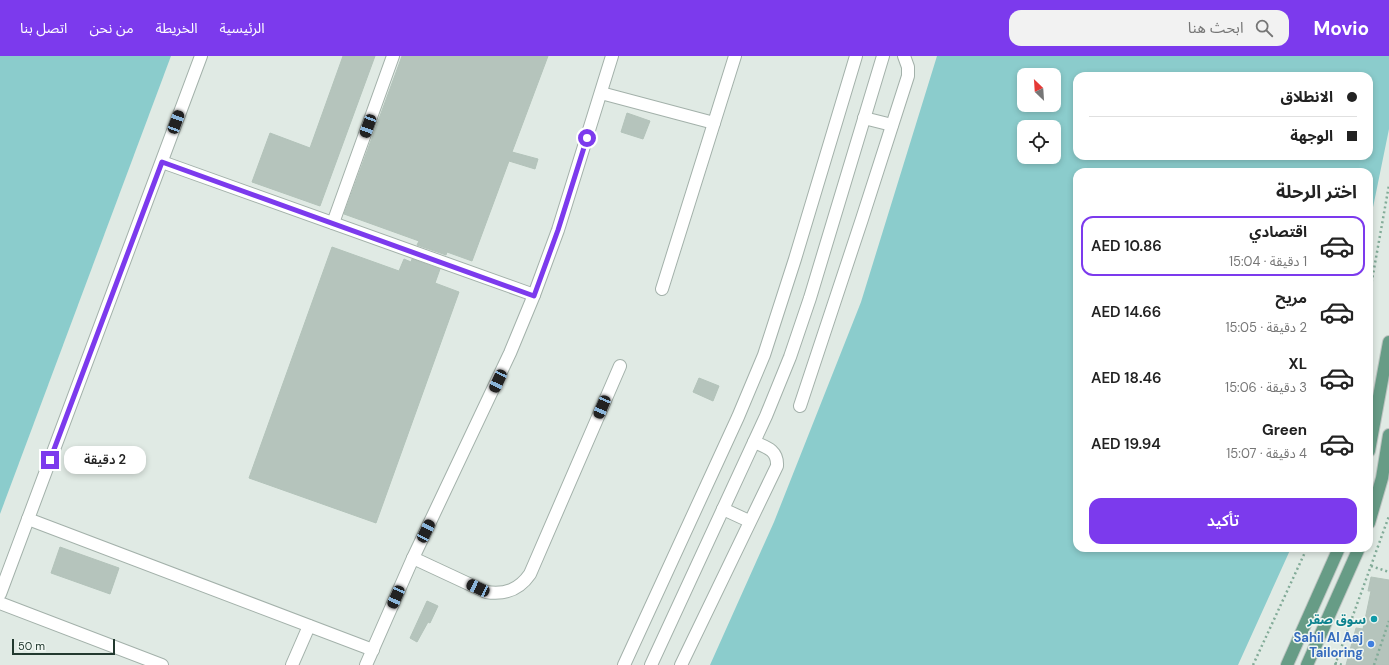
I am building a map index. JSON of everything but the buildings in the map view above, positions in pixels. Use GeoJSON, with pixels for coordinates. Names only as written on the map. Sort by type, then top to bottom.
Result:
{"type":"FeatureCollection","features":[{"type":"Feature","properties":{"kind":"main road"},"geometry":{"type":"LineString","coordinates":[[1373,429],[1389,342]]}},
{"type":"Feature","properties":{"kind":"main road"},"geometry":{"type":"LineString","coordinates":[[1373,509],[1380,485],[1389,435]]}},
{"type":"Feature","properties":{"kind":"main road"},"geometry":{"type":"LineString","coordinates":[[1287,665],[1337,552]]}},
{"type":"Feature","properties":{"kind":"main road"},"geometry":{"type":"LineString","coordinates":[[1307,665],[1357,552]]}},
{"type":"Feature","properties":{"kind":"street"},"geometry":{"type":"LineString","coordinates":[[0,594],[201,56]]}},
{"type":"Feature","properties":{"kind":"street"},"geometry":{"type":"LineString","coordinates":[[332,223],[393,56]]}},
{"type":"Feature","properties":{"kind":"street"},"geometry":{"type":"LineString","coordinates":[[366,665],[413,558],[504,367],[534,296],[558,230],[612,56]]}},
{"type":"Feature","properties":{"kind":"street"},"geometry":{"type":"LineString","coordinates":[[662,289],[735,56]]}},
{"type":"Feature","properties":{"kind":"street"},"geometry":{"type":"LineString","coordinates":[[624,665],[764,355],[856,56]]}},
{"type":"Feature","properties":{"kind":"street"},"geometry":{"type":"LineString","coordinates":[[652,665],[754,442],[778,386],[800,328],[883,56]]}},
{"type":"Feature","properties":{"kind":"street"},"geometry":{"type":"LineString","coordinates":[[800,406],[908,76],[908,68],[904,56]]}},
{"type":"Feature","properties":{"kind":"street"},"geometry":{"type":"LineString","coordinates":[[601,93],[714,123]]}},
{"type":"Feature","properties":{"kind":"street"},"geometry":{"type":"LineString","coordinates":[[864,118],[892,125]]}},
{"type":"Feature","properties":{"kind":"street"},"geometry":{"type":"LineString","coordinates":[[162,162],[534,296]]}},
{"type":"Feature","properties":{"kind":"street"},"geometry":{"type":"LineString","coordinates":[[413,558],[490,593],[503,593],[511,591],[525,581],[530,574],[620,366]]}},
{"type":"Feature","properties":{"kind":"street"},"geometry":{"type":"LineString","coordinates":[[681,665],[750,521],[776,471],[776,456],[770,449],[754,442]]}},
{"type":"Feature","properties":{"kind":"street"},"geometry":{"type":"LineString","coordinates":[[723,509],[750,521]]}},
{"type":"Feature","properties":{"kind":"street"},"geometry":{"type":"LineString","coordinates":[[28,519],[373,650]]}},
{"type":"Feature","properties":{"kind":"street"},"geometry":{"type":"LineString","coordinates":[[0,603],[162,665]]}},
{"type":"Feature","properties":{"kind":"street"},"geometry":{"type":"LineString","coordinates":[[292,665],[309,626]]}},
{"type":"Feature","properties":{"kind":"path"},"geometry":{"type":"LineString","coordinates":[[1373,274],[1389,184]]}},
{"type":"Feature","properties":{"kind":"path"},"geometry":{"type":"LineString","coordinates":[[1343,665],[1335,664],[1389,516]]}},
{"type":"Feature","properties":{"kind":"path"},"geometry":{"type":"LineString","coordinates":[[1253,665],[1305,552]]}},
{"type":"Feature","properties":{"kind":"path"},"geometry":{"type":"LineString","coordinates":[[1371,566],[1389,572]]}},
{"type":"Feature","properties":{"kind":"path"},"geometry":{"type":"LineString","coordinates":[[1374,665],[1389,621]]}},
{"type":"Feature","properties":{"kind":"water"},"geometry":{"type":"Polygon","coordinates":[[[0,56],[171,56],[0,514],[0,56]]]}},
{"type":"Feature","properties":{"kind":"water"},"geometry":{"type":"Polygon","coordinates":[[[937,56],[1389,56],[1389,129],[1373,207],[1373,168],[1073,168],[1073,552],[1289,552],[1238,665],[710,665],[774,522],[861,302],[937,56]]]}},
{"type":"Feature","properties":{"kind":"place","name":"سوق صقر"},"geometry":{"type":"Point","coordinates":[1374,619]}},
{"type":"Feature","properties":{"kind":"place","name":"Sahil Al Aaj Tailoring"},"geometry":{"type":"Point","coordinates":[1371,644]}},
{"type":"Feature","properties":{"kind":"route"},"geometry":{"type":"LineString","coordinates":[[50,460],[162,162],[534,296],[558,230],[587,138]]}}]}
